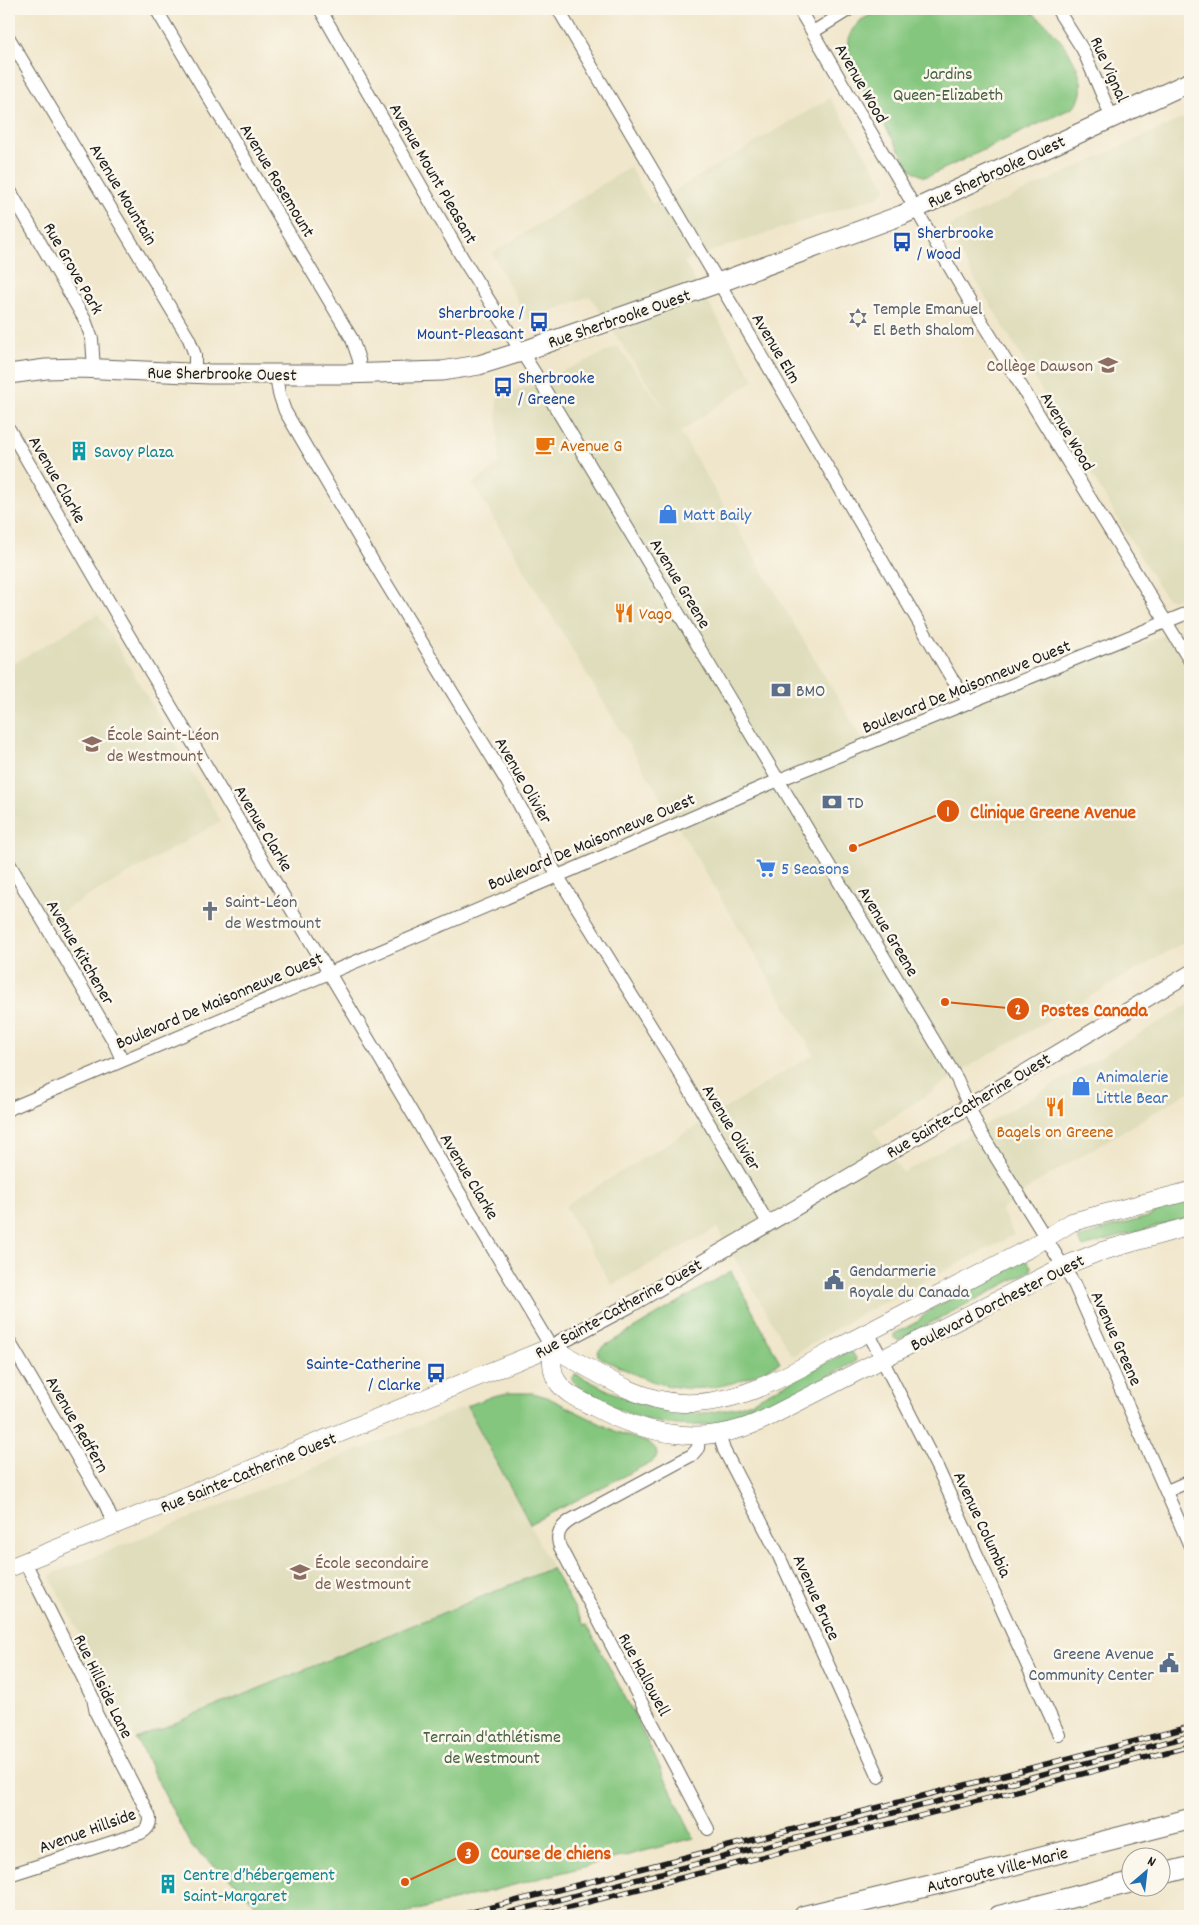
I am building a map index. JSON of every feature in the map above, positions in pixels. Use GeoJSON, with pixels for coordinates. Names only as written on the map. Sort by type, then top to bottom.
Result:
{"type":"FeatureCollection","features":[{"type":"Feature","properties":{"kind":"highway","name":"Autoroute Ville-Marie"},"geometry":{"type":"LineString","coordinates":[[804,1916],[1190,1820]]}},
{"type":"Feature","properties":{"kind":"highway"},"geometry":{"type":"LineString","coordinates":[[1172,1872],[1190,1867]]}},
{"type":"Feature","properties":{"kind":"highway"},"geometry":{"type":"LineString","coordinates":[[999,1916],[1122,1885]]}},
{"type":"Feature","properties":{"kind":"main road","name":"Rue Sherbrooke Ouest"},"geometry":{"type":"LineString","coordinates":[[9,374],[55,368],[94,368],[195,374],[360,374],[448,370],[479,365],[718,283],[857,232],[915,208],[1190,82]]}},
{"type":"Feature","properties":{"kind":"main road","name":"Boulevard Dorchester Ouest"},"geometry":{"type":"LineString","coordinates":[[551,1347],[638,1393],[662,1400],[693,1403],[722,1399],[742,1394],[775,1380],[1030,1248],[1072,1222],[1190,1191]]}},
{"type":"Feature","properties":{"kind":"main road","name":"Boulevard Dorchester Ouest"},"geometry":{"type":"LineString","coordinates":[[551,1347],[554,1376],[572,1396],[613,1417],[645,1429],[674,1435],[699,1436],[719,1434],[756,1423],[1064,1266],[1099,1252],[1190,1226]]}},
{"type":"Feature","properties":{"kind":"main road","name":"Rue Sainte-Catherine Ouest"},"geometry":{"type":"LineString","coordinates":[[17,1565],[551,1347]]}},
{"type":"Feature","properties":{"kind":"street","name":"Avenue Rosemount"},"geometry":{"type":"LineString","coordinates":[[156,9],[352,339],[357,354],[360,374]]}},
{"type":"Feature","properties":{"kind":"street","name":"Avenue Mount Pleasant"},"geometry":{"type":"LineString","coordinates":[[320,9],[463,259],[521,352]]}},
{"type":"Feature","properties":{"kind":"street","name":"Avenue Elm"},"geometry":{"type":"LineString","coordinates":[[558,9],[947,670],[970,703]]}},
{"type":"Feature","properties":{"kind":"street","name":"Avenue Wood"},"geometry":{"type":"LineString","coordinates":[[799,9],[982,323],[1190,661]]}},
{"type":"Feature","properties":{"kind":"street"},"geometry":{"type":"LineString","coordinates":[[813,32],[850,9]]}},
{"type":"Feature","properties":{"kind":"street","name":"Rue Vignal"},"geometry":{"type":"LineString","coordinates":[[1059,9],[1083,50],[1112,118]]}},
{"type":"Feature","properties":{"kind":"street","name":"Avenue Mountain"},"geometry":{"type":"LineString","coordinates":[[9,38],[189,339],[195,355],[195,374]]}},
{"type":"Feature","properties":{"kind":"street","name":"Rue Grove Park"},"geometry":{"type":"LineString","coordinates":[[9,190],[85,320],[92,338],[94,368]]}},
{"type":"Feature","properties":{"kind":"street","name":"Avenue Greene"},"geometry":{"type":"LineString","coordinates":[[521,352],[957,1079],[981,1133],[1064,1266],[1074,1284],[1190,1546]]}},
{"type":"Feature","properties":{"kind":"street","name":"Avenue Olivier"},"geometry":{"type":"LineString","coordinates":[[276,375],[279,394],[285,411],[375,565],[507,782],[557,875],[672,1060],[768,1223]]}},
{"type":"Feature","properties":{"kind":"street","name":"Avenue Clarke"},"geometry":{"type":"LineString","coordinates":[[9,429],[115,612],[551,1347]]}},
{"type":"Feature","properties":{"kind":"street","name":"Boulevard De Maisonneuve Ouest"},"geometry":{"type":"LineString","coordinates":[[9,1109],[779,781],[1190,612]]}},
{"type":"Feature","properties":{"kind":"street","name":"Avenue Kitchener"},"geometry":{"type":"LineString","coordinates":[[9,863],[114,1042],[122,1060]]}},
{"type":"Feature","properties":{"kind":"street","name":"Rue Sainte-Catherine Ouest"},"geometry":{"type":"LineString","coordinates":[[551,1347],[609,1317],[969,1106],[1190,973]]}},
{"type":"Feature","properties":{"kind":"street","name":"Avenue Columbia"},"geometry":{"type":"LineString","coordinates":[[868,1332],[938,1469],[1059,1734]]}},
{"type":"Feature","properties":{"kind":"street","name":"Avenue Redfern"},"geometry":{"type":"LineString","coordinates":[[9,1341],[106,1506],[114,1526]]}},
{"type":"Feature","properties":{"kind":"street","name":"Avenue Bruce"},"geometry":{"type":"LineString","coordinates":[[719,1434],[724,1450],[778,1554],[880,1777]]}},
{"type":"Feature","properties":{"kind":"street","name":"Rue Hallowell"},"geometry":{"type":"LineString","coordinates":[[699,1436],[698,1448],[692,1455],[571,1520],[562,1527],[558,1534],[558,1543],[708,1830]]}},
{"type":"Feature","properties":{"kind":"street"},"geometry":{"type":"LineString","coordinates":[[1167,1491],[1190,1482]]}},
{"type":"Feature","properties":{"kind":"street","name":"Rue Hillside Lane"},"geometry":{"type":"LineString","coordinates":[[17,1565],[93,1698],[96,1713],[149,1815],[149,1826]]}},
{"type":"Feature","properties":{"kind":"street","name":"Avenue Hillside"},"geometry":{"type":"LineString","coordinates":[[9,1875],[142,1833],[149,1826]]}},
{"type":"Feature","properties":{"kind":"shaded area"},"geometry":{"type":"Polygon","coordinates":[[[830,98],[886,187],[880,196],[684,262],[754,380],[680,432],[865,744],[1190,626],[1190,939],[973,1064],[873,1131],[903,1173],[1190,1004],[1190,1091],[1036,1183],[1001,1210],[1014,1235],[857,1316],[792,1356],[717,1228],[612,1285],[565,1206],[814,1054],[473,484],[499,465],[497,395],[524,388],[618,347],[671,419],[590,296],[528,320],[492,253],[630,167],[652,204],[830,98]]]}},
{"type":"Feature","properties":{"kind":"shaded area","name":"Collège Dawson"},"geometry":{"type":"Polygon","coordinates":[[[1190,115],[1190,592],[1173,600],[1166,597],[1158,586],[950,237],[948,229],[953,224],[1190,115]]]}},
{"type":"Feature","properties":{"kind":"shaded area","name":"École Saint-Léon de Westmount"},"geometry":{"type":"Polygon","coordinates":[[[98,614],[221,821],[43,922],[9,856],[9,666],[98,614]]]}},
{"type":"Feature","properties":{"kind":"shaded area","name":"École secondaire de Westmount"},"geometry":{"type":"Polygon","coordinates":[[[467,1406],[552,1568],[136,1739],[52,1581],[51,1577],[54,1573],[467,1406]]]}},
{"type":"Feature","properties":{"kind":"green space","name":"Jardins Queen-Elizabeth"},"geometry":{"type":"Polygon","coordinates":[[[882,9],[1026,9],[1048,26],[1069,53],[1077,67],[1081,82],[1080,95],[1074,107],[931,175],[920,175],[910,168],[848,64],[848,41],[852,30],[861,20],[882,9]]]}},
{"type":"Feature","properties":{"kind":"green space"},"geometry":{"type":"Polygon","coordinates":[[[1190,1200],[1190,1217],[1083,1247],[1078,1239],[1148,1217],[1168,1206],[1190,1200]]]}},
{"type":"Feature","properties":{"kind":"green space"},"geometry":{"type":"Polygon","coordinates":[[[1024,1260],[1032,1268],[1030,1271],[898,1340],[894,1338],[894,1334],[917,1322],[930,1310],[1024,1260]]]}},
{"type":"Feature","properties":{"kind":"green space"},"geometry":{"type":"Polygon","coordinates":[[[731,1271],[780,1362],[741,1380],[723,1385],[685,1388],[647,1379],[598,1356],[601,1348],[731,1271]]]}},
{"type":"Feature","properties":{"kind":"green space"},"geometry":{"type":"Polygon","coordinates":[[[849,1351],[853,1353],[856,1359],[855,1362],[771,1406],[715,1423],[686,1426],[655,1422],[622,1411],[589,1394],[571,1379],[576,1374],[620,1396],[660,1410],[681,1413],[703,1413],[726,1410],[751,1402],[849,1351]]]}},
{"type":"Feature","properties":{"kind":"green space"},"geometry":{"type":"Polygon","coordinates":[[[508,1393],[533,1393],[547,1397],[617,1432],[651,1444],[656,1449],[657,1456],[653,1461],[530,1524],[467,1406],[493,1396],[508,1393]]]}},
{"type":"Feature","properties":{"kind":"green space","name":"Terrain d'athlétisme de Westmount"},"geometry":{"type":"Polygon","coordinates":[[[552,1568],[584,1625],[587,1625],[634,1714],[694,1838],[395,1916],[266,1916],[238,1886],[191,1846],[136,1739],[552,1568]]]}},
{"type":"Feature","properties":{"kind":"railway"},"geometry":{"type":"LineString","coordinates":[[457,1916],[1190,1727]]}},
{"type":"Feature","properties":{"kind":"railway"},"geometry":{"type":"LineString","coordinates":[[496,1916],[1190,1736]]}},
{"type":"Feature","properties":{"kind":"railway"},"geometry":{"type":"LineString","coordinates":[[534,1916],[1190,1746]]}},
{"type":"Feature","properties":{"kind":"place","name":"Sherbrooke / Wood"},"geometry":{"type":"Point","coordinates":[902,242]}},
{"type":"Feature","properties":{"kind":"place","name":"Temple Emanuel El Beth Shalom"},"geometry":{"type":"Point","coordinates":[858,318]}},
{"type":"Feature","properties":{"kind":"place","name":"Sherbrooke / Mount-Pleasant"},"geometry":{"type":"Point","coordinates":[539,322]}},
{"type":"Feature","properties":{"kind":"place","name":"Collège Dawson"},"geometry":{"type":"Point","coordinates":[1108,365]}},
{"type":"Feature","properties":{"kind":"place","name":"Sherbrooke / Greene"},"geometry":{"type":"Point","coordinates":[503,387]}},
{"type":"Feature","properties":{"kind":"place","name":"Avenue G"},"geometry":{"type":"Point","coordinates":[545,445]}},
{"type":"Feature","properties":{"kind":"place","name":"Savoy Plaza"},"geometry":{"type":"Point","coordinates":[79,451]}},
{"type":"Feature","properties":{"kind":"place","name":"Matt Baily"},"geometry":{"type":"Point","coordinates":[668,514]}},
{"type":"Feature","properties":{"kind":"place","name":"Vago"},"geometry":{"type":"Point","coordinates":[624,613]}},
{"type":"Feature","properties":{"kind":"place","name":"BMO"},"geometry":{"type":"Point","coordinates":[781,690]}},
{"type":"Feature","properties":{"kind":"place","name":"École Saint-Léon de Westmount"},"geometry":{"type":"Point","coordinates":[92,744]}},
{"type":"Feature","properties":{"kind":"place","name":"TD"},"geometry":{"type":"Point","coordinates":[832,802]}},
{"type":"Feature","properties":{"kind":"place","name":"Clinique Greene Avenue"},"geometry":{"type":"Point","coordinates":[853,848]}},
{"type":"Feature","properties":{"kind":"place","name":"5 Seasons"},"geometry":{"type":"Point","coordinates":[766,868]}},
{"type":"Feature","properties":{"kind":"place","name":"Saint-Léon de Westmount"},"geometry":{"type":"Point","coordinates":[210,911]}},
{"type":"Feature","properties":{"kind":"place","name":"Postes Canada"},"geometry":{"type":"Point","coordinates":[945,1002]}},
{"type":"Feature","properties":{"kind":"place","name":"Animalerie Little Bear"},"geometry":{"type":"Point","coordinates":[1081,1086]}},
{"type":"Feature","properties":{"kind":"place","name":"Bagels on Greene"},"geometry":{"type":"Point","coordinates":[1055,1107]}},
{"type":"Feature","properties":{"kind":"place","name":"Gendarmerie Royale du Canada"},"geometry":{"type":"Point","coordinates":[834,1280]}},
{"type":"Feature","properties":{"kind":"place","name":"Sainte-Catherine / Clarke"},"geometry":{"type":"Point","coordinates":[436,1373]}},
{"type":"Feature","properties":{"kind":"place","name":"École secondaire de Westmount"},"geometry":{"type":"Point","coordinates":[300,1572]}},
{"type":"Feature","properties":{"kind":"place","name":"Greene Avenue Community Center"},"geometry":{"type":"Point","coordinates":[1169,1663]}},
{"type":"Feature","properties":{"kind":"place","name":"Course de chiens"},"geometry":{"type":"Point","coordinates":[405,1882]}},
{"type":"Feature","properties":{"kind":"place","name":"Centre d’hébergement Saint-Margaret"},"geometry":{"type":"Point","coordinates":[168,1884]}}]}
